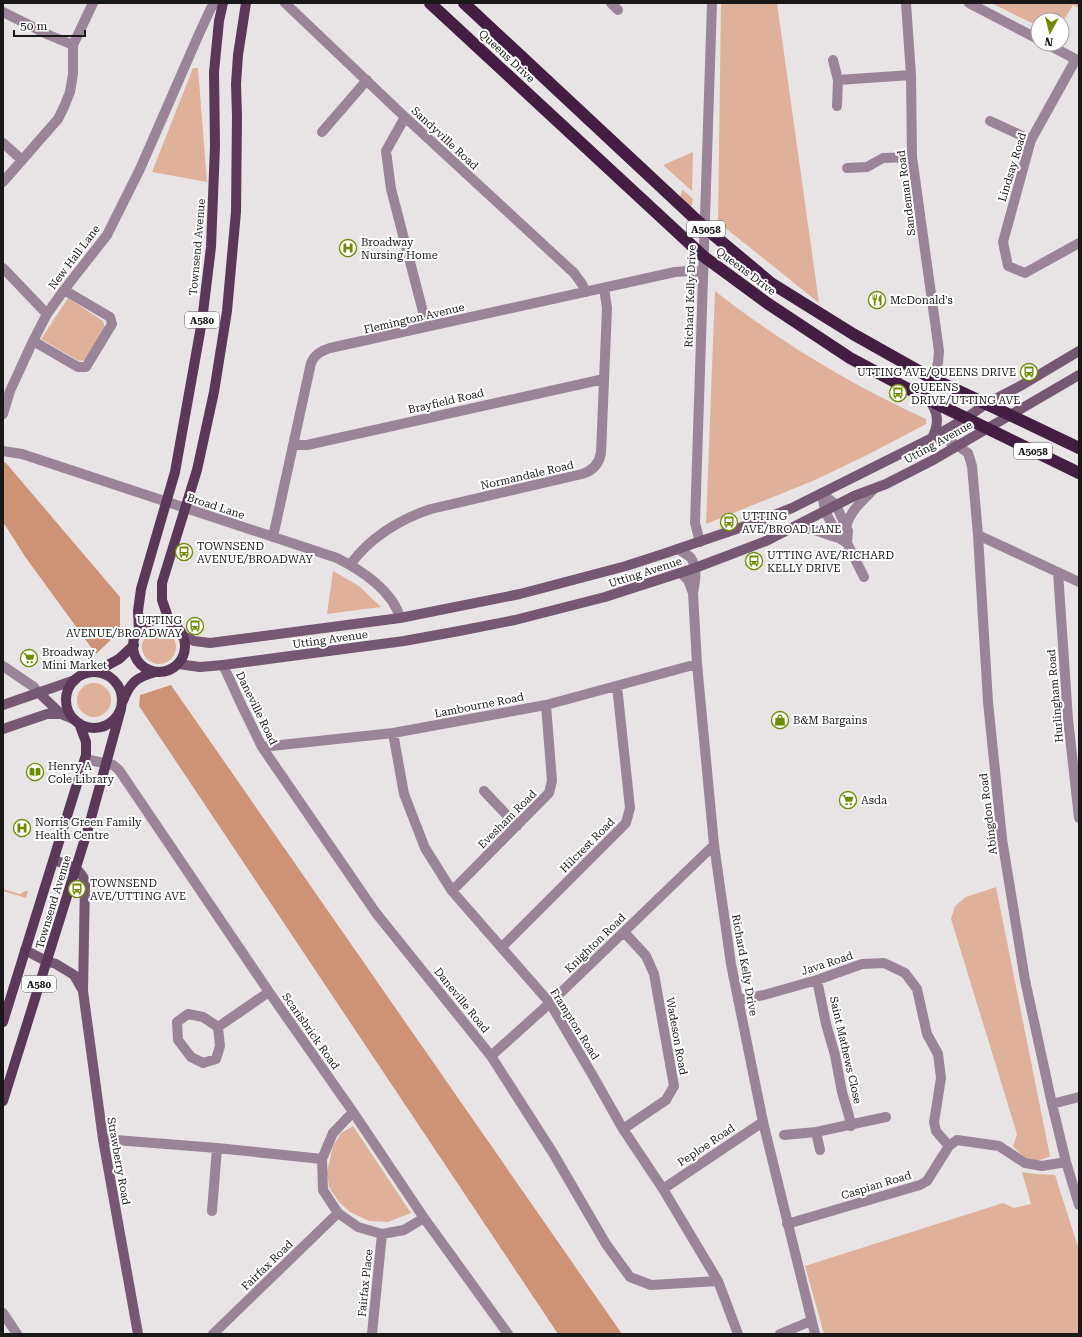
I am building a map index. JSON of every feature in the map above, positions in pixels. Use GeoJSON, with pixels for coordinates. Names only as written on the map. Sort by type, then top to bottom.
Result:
{"type":"FeatureCollection","features":[{"type":"Feature","properties":{"kind":"highway","name":"Queens Drive"},"geometry":{"type":"LineString","coordinates":[[430,3],[704,256],[767,303],[850,358],[928,400],[1079,473]]}},
{"type":"Feature","properties":{"kind":"highway","name":"Queens Drive"},"geometry":{"type":"LineString","coordinates":[[464,3],[704,227],[771,283],[854,334],[934,379],[1079,448]]}},
{"type":"Feature","properties":{"kind":"main road","name":"Townsend Avenue"},"geometry":{"type":"LineString","coordinates":[[138,631],[138,611],[141,589],[175,472],[202,321],[211,247],[215,146],[214,72],[219,21],[223,3]]}},
{"type":"Feature","properties":{"kind":"main road","name":"A580"},"geometry":{"type":"LineString","coordinates":[[183,636],[176,626],[170,623],[162,600],[162,583],[197,470],[214,392],[227,312],[236,212],[236,84],[238,55],[246,3]]}},
{"type":"Feature","properties":{"kind":"main road"},"geometry":{"type":"LineString","coordinates":[[138,631],[153,621],[170,623]]}},
{"type":"Feature","properties":{"kind":"main road","name":"A580"},"geometry":{"type":"LineString","coordinates":[[134,645],[138,631]]}},
{"type":"Feature","properties":{"kind":"main road"},"geometry":{"type":"LineString","coordinates":[[178,664],[185,651],[183,636]]}},
{"type":"Feature","properties":{"kind":"main road"},"geometry":{"type":"LineString","coordinates":[[134,645],[134,652],[137,660],[148,670],[156,672]]}},
{"type":"Feature","properties":{"kind":"main road"},"geometry":{"type":"LineString","coordinates":[[75,680],[86,674],[95,672],[119,659],[134,645]]}},
{"type":"Feature","properties":{"kind":"main road","name":"A580"},"geometry":{"type":"LineString","coordinates":[[156,672],[164,672],[178,664]]}},
{"type":"Feature","properties":{"kind":"main road"},"geometry":{"type":"LineString","coordinates":[[95,672],[102,673],[113,679],[120,689],[122,705]]}},
{"type":"Feature","properties":{"kind":"main road","name":"Townsend Avenue"},"geometry":{"type":"LineString","coordinates":[[3,1101],[88,829],[122,705],[130,686],[135,680],[156,672]]}},
{"type":"Feature","properties":{"kind":"main road","name":"A580"},"geometry":{"type":"LineString","coordinates":[[75,680],[67,693],[66,702],[69,712],[77,722],[89,728],[106,726],[118,716],[122,705]]}},
{"type":"Feature","properties":{"kind":"main road","name":"Townsend Avenue"},"geometry":{"type":"LineString","coordinates":[[3,1022],[85,760],[86,742],[77,722]]}},
{"type":"Feature","properties":{"kind":"street"},"geometry":{"type":"LineString","coordinates":[[3,182],[58,119],[70,92],[73,74],[73,45],[93,3]]}},
{"type":"Feature","properties":{"kind":"street","name":"New Hall Lane"},"geometry":{"type":"LineString","coordinates":[[3,414],[10,391],[47,314],[107,235],[140,169],[211,8],[215,3]]}},
{"type":"Feature","properties":{"kind":"street","name":"Sandyville Road"},"geometry":{"type":"LineString","coordinates":[[285,3],[368,80],[405,117],[574,273],[586,292]]}},
{"type":"Feature","properties":{"kind":"street","name":"Richard Kelly Drive"},"geometry":{"type":"LineString","coordinates":[[700,542],[695,523],[702,272],[704,256],[712,3]]}},
{"type":"Feature","properties":{"kind":"street","name":"Sandeman Road"},"geometry":{"type":"LineString","coordinates":[[906,3],[911,75],[912,157],[939,351],[934,379]]}},
{"type":"Feature","properties":{"kind":"street"},"geometry":{"type":"LineString","coordinates":[[969,3],[1030,35]]}},
{"type":"Feature","properties":{"kind":"street"},"geometry":{"type":"LineString","coordinates":[[3,12],[73,45]]}},
{"type":"Feature","properties":{"kind":"street"},"geometry":{"type":"LineString","coordinates":[[1062,52],[1078,60]]}},
{"type":"Feature","properties":{"kind":"street"},"geometry":{"type":"LineString","coordinates":[[833,60],[838,80],[837,106]]}},
{"type":"Feature","properties":{"kind":"street","name":"Lindsay Road"},"geometry":{"type":"LineString","coordinates":[[1078,60],[1031,140],[1003,242],[1008,266],[1025,273],[1079,243]]}},
{"type":"Feature","properties":{"kind":"street"},"geometry":{"type":"LineString","coordinates":[[838,80],[911,75]]}},
{"type":"Feature","properties":{"kind":"street"},"geometry":{"type":"LineString","coordinates":[[322,132],[368,80]]}},
{"type":"Feature","properties":{"kind":"street"},"geometry":{"type":"LineString","coordinates":[[405,117],[386,151],[391,189],[427,327]]}},
{"type":"Feature","properties":{"kind":"street"},"geometry":{"type":"LineString","coordinates":[[990,122],[1031,140]]}},
{"type":"Feature","properties":{"kind":"street"},"geometry":{"type":"LineString","coordinates":[[3,143],[22,160]]}},
{"type":"Feature","properties":{"kind":"street"},"geometry":{"type":"LineString","coordinates":[[847,168],[867,167],[883,158],[912,157]]}},
{"type":"Feature","properties":{"kind":"street"},"geometry":{"type":"LineString","coordinates":[[3,268],[47,314]]}},
{"type":"Feature","properties":{"kind":"street","name":"Flemington Avenue"},"geometry":{"type":"LineString","coordinates":[[273,538],[311,363],[320,352],[330,348],[682,271],[702,272]]}},
{"type":"Feature","properties":{"kind":"street","name":"Normandale Road"},"geometry":{"type":"LineString","coordinates":[[350,565],[356,556],[372,541],[394,526],[417,514],[431,509],[578,475],[591,470],[598,462],[601,453],[606,308],[604,288]]}},
{"type":"Feature","properties":{"kind":"street"},"geometry":{"type":"LineString","coordinates":[[33,341],[78,367],[86,367],[112,324],[110,317],[64,290]]}},
{"type":"Feature","properties":{"kind":"street","name":"Utting Avenue"},"geometry":{"type":"LineString","coordinates":[[183,636],[194,641],[210,644],[400,618],[520,594],[626,566],[754,524],[792,508],[932,438],[986,404],[1022,385],[1079,351]]}},
{"type":"Feature","properties":{"kind":"street","name":"Utting Avenue"},"geometry":{"type":"LineString","coordinates":[[178,664],[200,667],[223,666],[404,641],[515,620],[605,597],[681,573],[766,541],[854,496],[873,490],[935,459],[1079,375]]}},
{"type":"Feature","properties":{"kind":"street","name":"Brayfield Road"},"geometry":{"type":"LineString","coordinates":[[294,445],[307,445],[604,379]]}},
{"type":"Feature","properties":{"kind":"street"},"geometry":{"type":"LineString","coordinates":[[928,400],[934,408],[937,420],[936,430],[932,438]]}},
{"type":"Feature","properties":{"kind":"street","name":"Abingdon Road"},"geometry":{"type":"LineString","coordinates":[[932,438],[947,440],[958,446],[968,453],[972,466],[978,535],[988,702],[1002,839],[1025,980],[1052,1104],[1066,1162],[1079,1205]]}},
{"type":"Feature","properties":{"kind":"street","name":"Broad Lane"},"geometry":{"type":"LineString","coordinates":[[3,451],[22,454],[325,554],[350,565],[371,580],[388,596],[397,609],[400,618]]}},
{"type":"Feature","properties":{"kind":"street"},"geometry":{"type":"LineString","coordinates":[[843,541],[850,516],[855,508],[873,490]]}},
{"type":"Feature","properties":{"kind":"street"},"geometry":{"type":"LineString","coordinates":[[822,493],[836,505],[846,527]]}},
{"type":"Feature","properties":{"kind":"street"},"geometry":{"type":"LineString","coordinates":[[822,493],[825,511],[864,577]]}},
{"type":"Feature","properties":{"kind":"street"},"geometry":{"type":"LineString","coordinates":[[790,529],[811,528],[843,541]]}},
{"type":"Feature","properties":{"kind":"street"},"geometry":{"type":"LineString","coordinates":[[978,535],[1079,582]]}},
{"type":"Feature","properties":{"kind":"street"},"geometry":{"type":"LineString","coordinates":[[678,549],[691,558],[695,568]]}},
{"type":"Feature","properties":{"kind":"street","name":"Richard Kelly Drive"},"geometry":{"type":"LineString","coordinates":[[695,568],[693,593],[697,664],[714,845],[731,964],[763,1122],[815,1334]]}},
{"type":"Feature","properties":{"kind":"street","name":"Hurlingham Road"},"geometry":{"type":"LineString","coordinates":[[1058,572],[1068,719],[1079,818]]}},
{"type":"Feature","properties":{"kind":"street","name":"Richard Kelly Drive"},"geometry":{"type":"LineString","coordinates":[[681,573],[688,580],[693,593]]}},
{"type":"Feature","properties":{"kind":"street","name":"Lambourne Road"},"geometry":{"type":"LineString","coordinates":[[262,747],[393,733],[546,705],[697,664]]}},
{"type":"Feature","properties":{"kind":"street"},"geometry":{"type":"LineString","coordinates":[[3,666],[34,687],[61,714],[77,722]]}},
{"type":"Feature","properties":{"kind":"street","name":"Daneville Road"},"geometry":{"type":"LineString","coordinates":[[223,666],[262,747],[376,913],[492,1056],[553,1153],[606,1244],[630,1277],[651,1285],[718,1281]]}},
{"type":"Feature","properties":{"kind":"street"},"geometry":{"type":"LineString","coordinates":[[3,705],[38,692],[59,687],[75,680]]}},
{"type":"Feature","properties":{"kind":"street","name":"Hilcrest Road"},"geometry":{"type":"LineString","coordinates":[[502,948],[626,823],[630,808],[617,686]]}},
{"type":"Feature","properties":{"kind":"street","name":"Evesham Road"},"geometry":{"type":"LineString","coordinates":[[452,891],[549,794],[552,781],[546,705]]}},
{"type":"Feature","properties":{"kind":"street"},"geometry":{"type":"LineString","coordinates":[[3,729],[41,715],[53,713],[61,714]]}},
{"type":"Feature","properties":{"kind":"street","name":"Frampton Road"},"geometry":{"type":"LineString","coordinates":[[393,733],[404,794],[425,848],[452,891],[550,1003],[594,1076],[623,1129],[663,1189],[718,1281],[738,1334]]}},
{"type":"Feature","properties":{"kind":"street","name":"Scarisbrick Road"},"geometry":{"type":"LineString","coordinates":[[85,760],[113,765],[118,770],[424,1218],[508,1334]]}},
{"type":"Feature","properties":{"kind":"street"},"geometry":{"type":"LineString","coordinates":[[484,791],[517,826]]}},
{"type":"Feature","properties":{"kind":"street","name":"Knighton Road"},"geometry":{"type":"LineString","coordinates":[[492,1056],[550,1003],[714,845]]}},
{"type":"Feature","properties":{"kind":"street"},"geometry":{"type":"LineString","coordinates":[[54,860],[76,868]]}},
{"type":"Feature","properties":{"kind":"street","name":"Strawberry Road"},"geometry":{"type":"LineString","coordinates":[[76,868],[83,876],[85,882],[83,991],[103,1139],[138,1334]]}},
{"type":"Feature","properties":{"kind":"street","name":"Wadeson Road"},"geometry":{"type":"LineString","coordinates":[[623,1129],[666,1100],[674,1086],[654,974],[646,956],[624,932]]}},
{"type":"Feature","properties":{"kind":"street","name":"Strawberry Road"},"geometry":{"type":"LineString","coordinates":[[26,950],[46,961],[56,964],[74,975],[83,991]]}},
{"type":"Feature","properties":{"kind":"street","name":"Java Road"},"geometry":{"type":"LineString","coordinates":[[738,1000],[764,995],[817,980],[862,964],[884,963],[905,973],[917,989],[927,1034],[938,1054],[941,1078],[934,1122],[936,1131],[949,1146]]}},
{"type":"Feature","properties":{"kind":"street","name":"Saint Mathews Close"},"geometry":{"type":"LineString","coordinates":[[817,980],[826,1024],[835,1055],[842,1092],[851,1126]]}},
{"type":"Feature","properties":{"kind":"street"},"geometry":{"type":"LineString","coordinates":[[218,1027],[269,992]]}},
{"type":"Feature","properties":{"kind":"street"},"geometry":{"type":"LineString","coordinates":[[188,1014],[203,1017],[218,1027],[220,1046],[216,1059],[204,1063],[191,1057],[178,1040],[177,1022],[188,1014]]}},
{"type":"Feature","properties":{"kind":"street"},"geometry":{"type":"LineString","coordinates":[[1052,1104],[1079,1097]]}},
{"type":"Feature","properties":{"kind":"street"},"geometry":{"type":"LineString","coordinates":[[353,1112],[333,1132],[322,1159],[323,1190],[338,1213],[358,1227],[382,1234],[404,1230],[424,1218]]}},
{"type":"Feature","properties":{"kind":"street"},"geometry":{"type":"LineString","coordinates":[[784,1135],[816,1132],[851,1126],[886,1117]]}},
{"type":"Feature","properties":{"kind":"street","name":"Peploe Road"},"geometry":{"type":"LineString","coordinates":[[663,1189],[763,1122]]}},
{"type":"Feature","properties":{"kind":"street"},"geometry":{"type":"LineString","coordinates":[[816,1132],[820,1150]]}},
{"type":"Feature","properties":{"kind":"street"},"geometry":{"type":"LineString","coordinates":[[103,1139],[217,1148],[322,1159]]}},
{"type":"Feature","properties":{"kind":"street"},"geometry":{"type":"LineString","coordinates":[[949,1146],[957,1140],[999,1146],[1025,1163],[1042,1166],[1066,1162]]}},
{"type":"Feature","properties":{"kind":"street","name":"Caspian Road"},"geometry":{"type":"LineString","coordinates":[[787,1224],[920,1185],[927,1181],[949,1146]]}},
{"type":"Feature","properties":{"kind":"street"},"geometry":{"type":"LineString","coordinates":[[212,1211],[217,1148]]}},
{"type":"Feature","properties":{"kind":"street","name":"Fairfax Road"},"geometry":{"type":"LineString","coordinates":[[213,1334],[338,1213]]}},
{"type":"Feature","properties":{"kind":"street","name":"Fairfax Place"},"geometry":{"type":"LineString","coordinates":[[372,1334],[382,1234]]}},
{"type":"Feature","properties":{"kind":"street"},"geometry":{"type":"LineString","coordinates":[[3,1313],[17,1334]]}},
{"type":"Feature","properties":{"kind":"street"},"geometry":{"type":"LineString","coordinates":[[780,1334],[811,1321]]}},
{"type":"Feature","properties":{"kind":"shaded area"},"geometry":{"type":"Polygon","coordinates":[[[721,3],[777,3],[819,303],[718,222],[721,3]]]}},
{"type":"Feature","properties":{"kind":"shaded area"},"geometry":{"type":"Polygon","coordinates":[[[991,3],[1079,3],[1079,8],[1073,5],[1069,12],[1030,12],[1030,22],[991,3]]]}},
{"type":"Feature","properties":{"kind":"shaded area"},"geometry":{"type":"Polygon","coordinates":[[[193,68],[198,68],[207,182],[152,172],[193,68]]]}},
{"type":"Feature","properties":{"kind":"shaded area"},"geometry":{"type":"Polygon","coordinates":[[[693,152],[692,191],[663,165],[693,152]]]}},
{"type":"Feature","properties":{"kind":"shaded area"},"geometry":{"type":"Polygon","coordinates":[[[682,190],[693,199],[692,205],[690,206],[680,198],[682,190]]]}},
{"type":"Feature","properties":{"kind":"shaded area"},"geometry":{"type":"Polygon","coordinates":[[[715,291],[765,328],[791,345],[871,392],[926,419],[926,424],[815,480],[706,524],[715,291]]]}},
{"type":"Feature","properties":{"kind":"shaded area"},"geometry":{"type":"Polygon","coordinates":[[[68,298],[103,321],[105,328],[85,360],[79,361],[41,339],[68,298]]]}},
{"type":"Feature","properties":{"kind":"shaded area"},"geometry":{"type":"Polygon","coordinates":[[[3,462],[6,463],[120,597],[120,631],[96,654],[26,558],[3,522],[3,462]]]}},
{"type":"Feature","properties":{"kind":"shaded area"},"geometry":{"type":"Polygon","coordinates":[[[333,571],[359,586],[381,607],[327,614],[333,571]]]}},
{"type":"Feature","properties":{"kind":"shaded area"},"geometry":{"type":"Polygon","coordinates":[[[156,630],[162,630],[171,635],[175,641],[175,653],[171,659],[162,664],[156,664],[147,659],[142,650],[142,644],[147,635],[156,630]]]}},
{"type":"Feature","properties":{"kind":"shaded area"},"geometry":{"type":"Polygon","coordinates":[[[91,683],[97,683],[106,688],[110,694],[110,706],[106,712],[97,717],[91,717],[82,712],[77,703],[77,697],[82,688],[91,683]]]}},
{"type":"Feature","properties":{"kind":"shaded area"},"geometry":{"type":"Polygon","coordinates":[[[171,685],[622,1334],[558,1334],[139,706],[140,695],[171,685]]]}},
{"type":"Feature","properties":{"kind":"shaded area"},"geometry":{"type":"Polygon","coordinates":[[[996,887],[1050,1156],[1039,1160],[1025,1157],[1013,1146],[1017,1134],[951,919],[955,906],[966,897],[996,887]]]}},
{"type":"Feature","properties":{"kind":"shaded area"},"geometry":{"type":"Polygon","coordinates":[[[3,889],[20,894],[28,891],[26,898],[3,891],[3,889]]]}},
{"type":"Feature","properties":{"kind":"shaded area"},"geometry":{"type":"Polygon","coordinates":[[[353,1126],[411,1213],[388,1222],[369,1221],[350,1212],[339,1202],[329,1187],[327,1172],[333,1146],[341,1133],[353,1126]]]}},
{"type":"Feature","properties":{"kind":"shaded area"},"geometry":{"type":"Polygon","coordinates":[[[1022,1172],[1055,1175],[1079,1250],[1079,1334],[824,1334],[805,1266],[1003,1203],[1014,1208],[1031,1204],[1022,1172]]]}},
{"type":"Feature","properties":{"kind":"place","name":"Broadway Nursing Home"},"geometry":{"type":"Point","coordinates":[348,248]}},
{"type":"Feature","properties":{"kind":"place","name":"McDonald's"},"geometry":{"type":"Point","coordinates":[877,300]}},
{"type":"Feature","properties":{"kind":"place","name":"UTTING AVE/QUEENS DRIVE"},"geometry":{"type":"Point","coordinates":[1029,372]}},
{"type":"Feature","properties":{"kind":"place","name":"QUEENS DRIVE/UTTING AVE"},"geometry":{"type":"Point","coordinates":[898,393]}},
{"type":"Feature","properties":{"kind":"place","name":"UTTING AVE/BROAD LANE"},"geometry":{"type":"Point","coordinates":[729,522]}},
{"type":"Feature","properties":{"kind":"place","name":"TOWNSEND AVENUE/BROADWAY"},"geometry":{"type":"Point","coordinates":[184,552]}},
{"type":"Feature","properties":{"kind":"place","name":"UTTING AVE/RICHARD KELLY DRIVE"},"geometry":{"type":"Point","coordinates":[754,561]}},
{"type":"Feature","properties":{"kind":"place","name":"UTTING AVENUE/BROADWAY"},"geometry":{"type":"Point","coordinates":[195,626]}},
{"type":"Feature","properties":{"kind":"place","name":"Broadway Mini Market"},"geometry":{"type":"Point","coordinates":[29,658]}},
{"type":"Feature","properties":{"kind":"place","name":"B&M Bargains"},"geometry":{"type":"Point","coordinates":[780,720]}},
{"type":"Feature","properties":{"kind":"place","name":"Henry A Cole Library"},"geometry":{"type":"Point","coordinates":[35,772]}},
{"type":"Feature","properties":{"kind":"place","name":"Asda"},"geometry":{"type":"Point","coordinates":[848,800]}},
{"type":"Feature","properties":{"kind":"place","name":"Norris Green Family Health Centre"},"geometry":{"type":"Point","coordinates":[22,828]}},
{"type":"Feature","properties":{"kind":"place","name":"TOWNSEND AVE/UTTING AVE"},"geometry":{"type":"Point","coordinates":[77,889]}}]}
